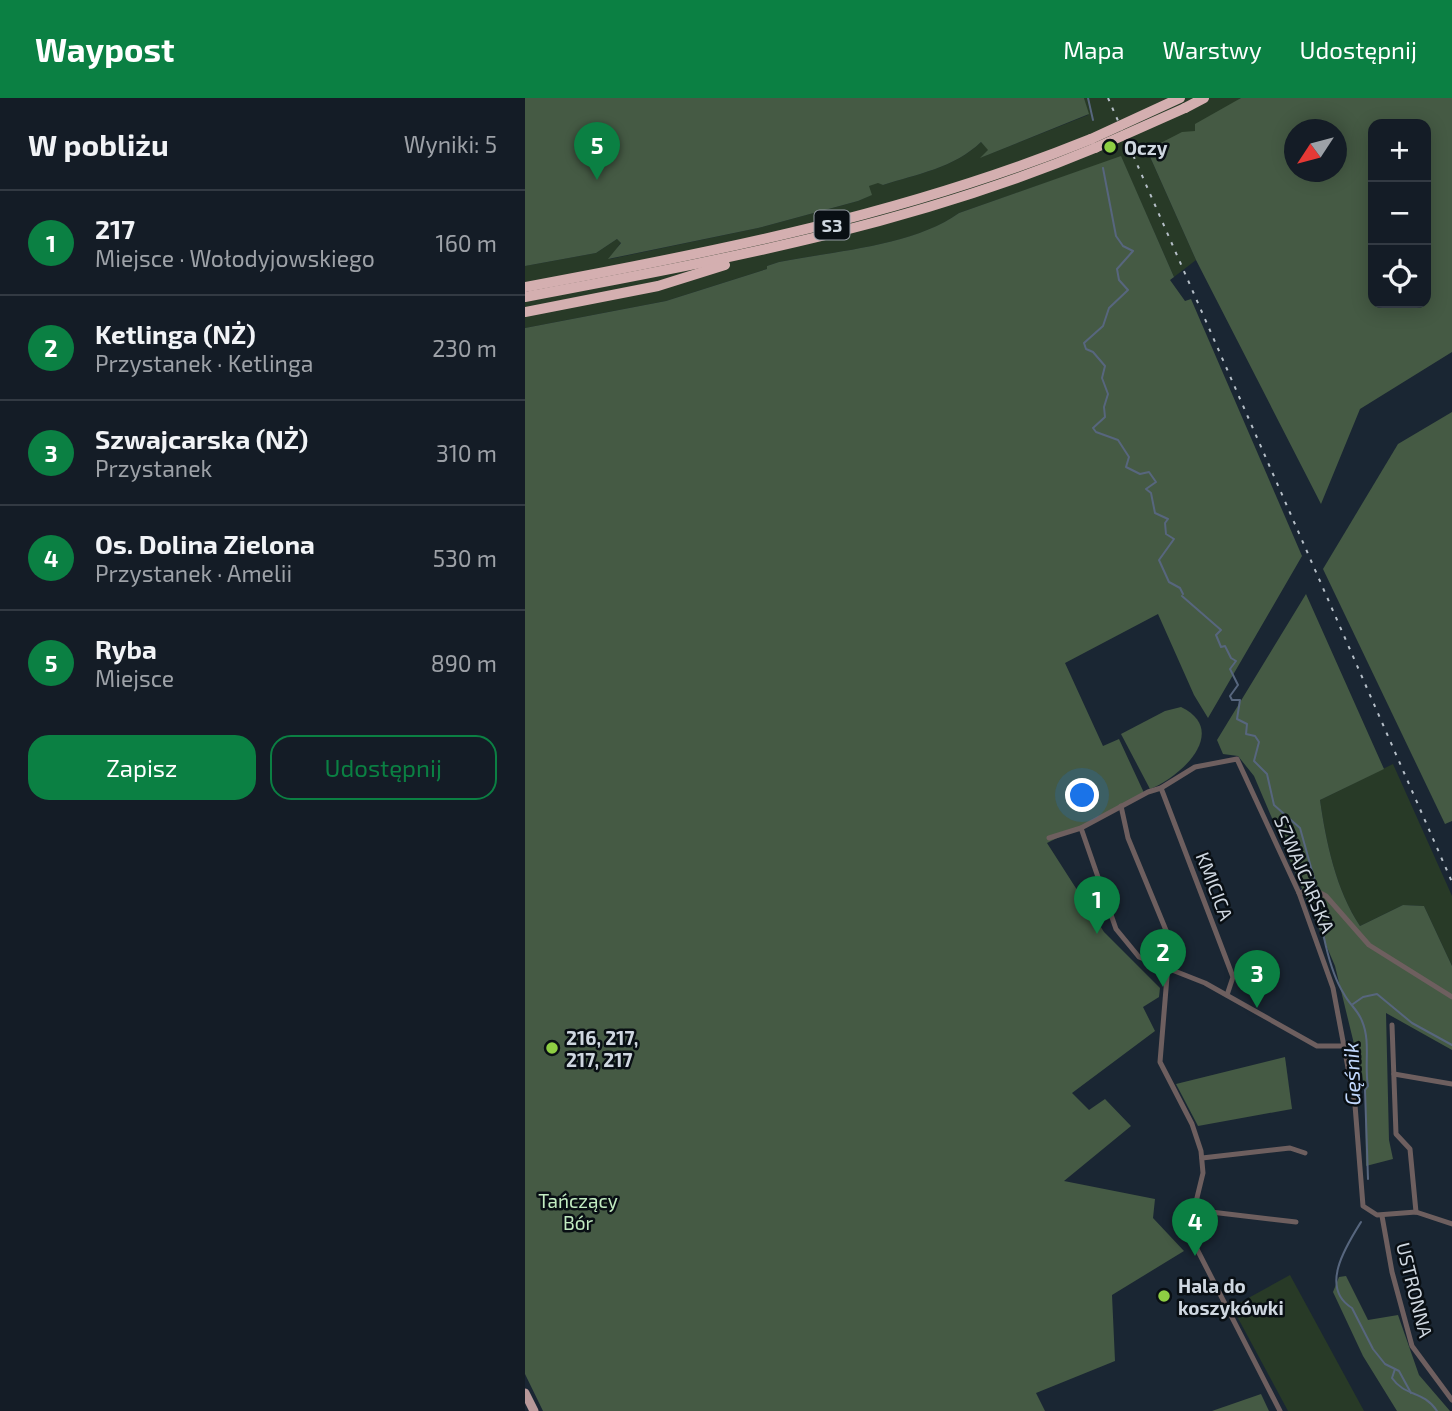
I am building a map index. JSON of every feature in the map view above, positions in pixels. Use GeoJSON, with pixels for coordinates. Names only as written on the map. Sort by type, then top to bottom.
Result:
{"type":"FeatureCollection","features":[{"type":"Feature","properties":{"kind":"highway","name":"S3"},"geometry":{"type":"LineString","coordinates":[[525,298],[754,254],[944,204],[1093,144],[1182,101],[1204,98]]}},
{"type":"Feature","properties":{"kind":"highway","name":"S3"},"geometry":{"type":"LineString","coordinates":[[525,287],[776,238],[871,215],[1093,144]]}},
{"type":"Feature","properties":{"kind":"highway"},"geometry":{"type":"LineString","coordinates":[[525,312],[658,286],[754,254]]}},
{"type":"Feature","properties":{"kind":"main road"},"geometry":{"type":"LineString","coordinates":[[525,1393],[534,1411]]}},
{"type":"Feature","properties":{"kind":"street","name":"SZWAJCARSKA"},"geometry":{"type":"LineString","coordinates":[[1049,838],[1081,828],[1161,788],[1195,767],[1237,759],[1299,893],[1333,988],[1356,1114],[1364,1208],[1382,1216]]}},
{"type":"Feature","properties":{"kind":"street","name":"KMICICA"},"geometry":{"type":"LineString","coordinates":[[1161,788],[1233,976],[1227,995]]}},
{"type":"Feature","properties":{"kind":"street"},"geometry":{"type":"LineString","coordinates":[[1121,806],[1128,838],[1167,928],[1168,970],[1160,1062],[1194,1128],[1202,1158],[1203,1173],[1194,1210]]}},
{"type":"Feature","properties":{"kind":"street"},"geometry":{"type":"LineString","coordinates":[[1081,828],[1116,929],[1139,957],[1205,983],[1317,1046],[1344,1046]]}},
{"type":"Feature","properties":{"kind":"street"},"geometry":{"type":"LineString","coordinates":[[1299,893],[1313,889],[1326,896],[1369,945],[1452,997]]}},
{"type":"Feature","properties":{"kind":"street"},"geometry":{"type":"LineString","coordinates":[[1392,1025],[1396,1134],[1410,1149],[1416,1212]]}},
{"type":"Feature","properties":{"kind":"street"},"geometry":{"type":"LineString","coordinates":[[1394,1074],[1452,1084]]}},
{"type":"Feature","properties":{"kind":"street"},"geometry":{"type":"LineString","coordinates":[[1202,1158],[1290,1148],[1305,1153]]}},
{"type":"Feature","properties":{"kind":"street"},"geometry":{"type":"LineString","coordinates":[[1280,1411],[1184,1226],[1182,1214],[1194,1210],[1296,1222]]}},
{"type":"Feature","properties":{"kind":"street"},"geometry":{"type":"LineString","coordinates":[[1382,1216],[1416,1212],[1452,1224]]}},
{"type":"Feature","properties":{"kind":"street","name":"USTRONNA"},"geometry":{"type":"LineString","coordinates":[[1382,1216],[1392,1272],[1412,1346],[1452,1401]]}},
{"type":"Feature","properties":{"kind":"green space"},"geometry":{"type":"Polygon","coordinates":[[[525,98],[1084,98],[1089,114],[980,158],[988,150],[981,142],[959,158],[935,169],[883,185],[878,183],[869,186],[872,195],[858,201],[758,228],[608,259],[621,243],[617,239],[596,253],[525,266],[525,98]]]}},
{"type":"Feature","properties":{"kind":"green space"},"geometry":{"type":"Polygon","coordinates":[[[1084,98],[1241,98],[1195,132],[1147,150],[1196,260],[1174,277],[1121,157],[959,213],[941,224],[897,240],[779,262],[767,266],[767,269],[666,301],[525,328],[525,266],[596,253],[617,239],[621,242],[610,259],[758,228],[858,201],[871,195],[868,186],[878,182],[883,185],[935,169],[959,158],[981,142],[989,150],[982,157],[1088,115],[1084,98]]]}},
{"type":"Feature","properties":{"kind":"green space"},"geometry":{"type":"Polygon","coordinates":[[[1241,98],[1452,98],[1452,352],[1360,409],[1321,504],[1196,260],[1147,150],[1182,132],[1195,131],[1195,124],[1241,98]]]}},
{"type":"Feature","properties":{"kind":"green space","name":"Tańczący Bór"},"geometry":{"type":"Polygon","coordinates":[[[1121,156],[1174,277],[1170,280],[1185,301],[1191,299],[1302,556],[1208,718],[1194,695],[1158,614],[1065,663],[1103,746],[1119,739],[1145,795],[1047,843],[1104,932],[1160,988],[1159,997],[1143,1007],[1155,1031],[1072,1093],[1089,1110],[1105,1099],[1131,1126],[1064,1181],[1155,1199],[1153,1218],[1184,1251],[1112,1295],[1115,1361],[1036,1393],[1045,1411],[543,1411],[525,1374],[525,328],[666,301],[767,269],[767,266],[779,262],[896,240],[940,224],[959,213],[1121,156]]]}},
{"type":"Feature","properties":{"kind":"green space"},"geometry":{"type":"Polygon","coordinates":[[[1452,412],[1452,821],[1445,824],[1323,569],[1398,444],[1452,412]]]}},
{"type":"Feature","properties":{"kind":"green space"},"geometry":{"type":"Polygon","coordinates":[[[1306,594],[1384,769],[1320,800],[1329,849],[1344,897],[1360,926],[1403,905],[1424,906],[1452,966],[1452,1050],[1386,1013],[1389,1140],[1393,1159],[1366,1166],[1365,1089],[1335,966],[1254,776],[1238,756],[1223,754],[1217,740],[1306,594]]]}},
{"type":"Feature","properties":{"kind":"green space"},"geometry":{"type":"Polygon","coordinates":[[[1181,707],[1195,717],[1201,728],[1201,740],[1186,764],[1150,789],[1121,734],[1165,711],[1181,707]]]}},
{"type":"Feature","properties":{"kind":"green space"},"geometry":{"type":"Polygon","coordinates":[[[1393,764],[1452,896],[1452,966],[1424,906],[1403,905],[1360,926],[1344,897],[1333,865],[1320,800],[1393,764]]]}},
{"type":"Feature","properties":{"kind":"green space"},"geometry":{"type":"Polygon","coordinates":[[[1285,1057],[1292,1109],[1198,1126],[1176,1084],[1285,1057]]]}},
{"type":"Feature","properties":{"kind":"green space"},"geometry":{"type":"Polygon","coordinates":[[[1290,1275],[1364,1411],[1288,1411],[1232,1307],[1290,1275]]]}},
{"type":"Feature","properties":{"kind":"green space"},"geometry":{"type":"Polygon","coordinates":[[[1346,1276],[1368,1320],[1398,1315],[1419,1375],[1450,1411],[1397,1411],[1363,1356],[1333,1292],[1339,1277],[1346,1276]]]}},
{"type":"Feature","properties":{"kind":"green space"},"geometry":{"type":"Polygon","coordinates":[[[1261,1394],[1269,1411],[1212,1411],[1261,1394]]]}},
{"type":"Feature","properties":{"kind":"waterway","name":"Gęśnik"},"geometry":{"type":"LineString","coordinates":[[1088,98],[1093,120]]}},
{"type":"Feature","properties":{"kind":"waterway","name":"Gęśnik"},"geometry":{"type":"LineString","coordinates":[[1103,168],[1116,236],[1123,246],[1133,251],[1117,269],[1119,280],[1128,290],[1109,308],[1103,326],[1084,343],[1086,349],[1093,352],[1105,366],[1102,378],[1108,394],[1104,407],[1105,417],[1093,428],[1096,432],[1118,440],[1129,457],[1126,467],[1140,474],[1149,472],[1156,482],[1146,489],[1151,493],[1155,513],[1168,519],[1165,523],[1166,534],[1174,539],[1159,560],[1169,582],[1180,588],[1183,594]]}},
{"type":"Feature","properties":{"kind":"waterway","name":"Gęśnik"},"geometry":{"type":"LineString","coordinates":[[1182,596],[1221,630],[1216,635],[1221,647],[1225,646],[1231,658],[1236,661],[1230,669],[1238,685],[1230,696],[1232,700],[1240,700],[1237,719],[1247,724],[1246,734],[1255,736],[1259,742],[1254,761],[1267,774],[1274,805],[1300,828],[1317,889]]}},
{"type":"Feature","properties":{"kind":"waterway","name":"Gęśnik"},"geometry":{"type":"LineString","coordinates":[[1318,894],[1329,959],[1346,998],[1365,1029],[1368,1179]]}},
{"type":"Feature","properties":{"kind":"waterway"},"geometry":{"type":"LineString","coordinates":[[1353,1004],[1363,997],[1377,994],[1412,1023],[1452,1045]]}},
{"type":"Feature","properties":{"kind":"waterway","name":"Gęśnik"},"geometry":{"type":"LineString","coordinates":[[1361,1222],[1343,1254],[1336,1278],[1337,1290],[1342,1300],[1352,1308],[1373,1349],[1385,1364],[1399,1371],[1411,1393]]}},
{"type":"Feature","properties":{"kind":"waterway","name":"Gęśnik"},"geometry":{"type":"LineString","coordinates":[[1395,1369],[1392,1378],[1397,1384],[1432,1404],[1437,1411]]}},
{"type":"Feature","properties":{"kind":"railway"},"geometry":{"type":"LineString","coordinates":[[1108,98],[1452,882]]}},
{"type":"Feature","properties":{"kind":"place","name":"Oczy"},"geometry":{"type":"Point","coordinates":[1110,147]}},
{"type":"Feature","properties":{"kind":"place","name":"Ryba"},"geometry":{"type":"Point","coordinates":[597,180]}},
{"type":"Feature","properties":{"kind":"place","name":"217"},"geometry":{"type":"Point","coordinates":[1097,934]}},
{"type":"Feature","properties":{"kind":"place","name":"Ketlinga (NŻ)"},"geometry":{"type":"Point","coordinates":[1163,987]}},
{"type":"Feature","properties":{"kind":"place","name":"Szwajcarska (NŻ)"},"geometry":{"type":"Point","coordinates":[1257,1008]}},
{"type":"Feature","properties":{"kind":"place","name":"216, 217, 217, 217"},"geometry":{"type":"Point","coordinates":[552,1048]}},
{"type":"Feature","properties":{"kind":"place","name":"Os. Dolina Zielona"},"geometry":{"type":"Point","coordinates":[1195,1256]}},
{"type":"Feature","properties":{"kind":"place","name":"Hala do koszykówki"},"geometry":{"type":"Point","coordinates":[1164,1296]}}]}
